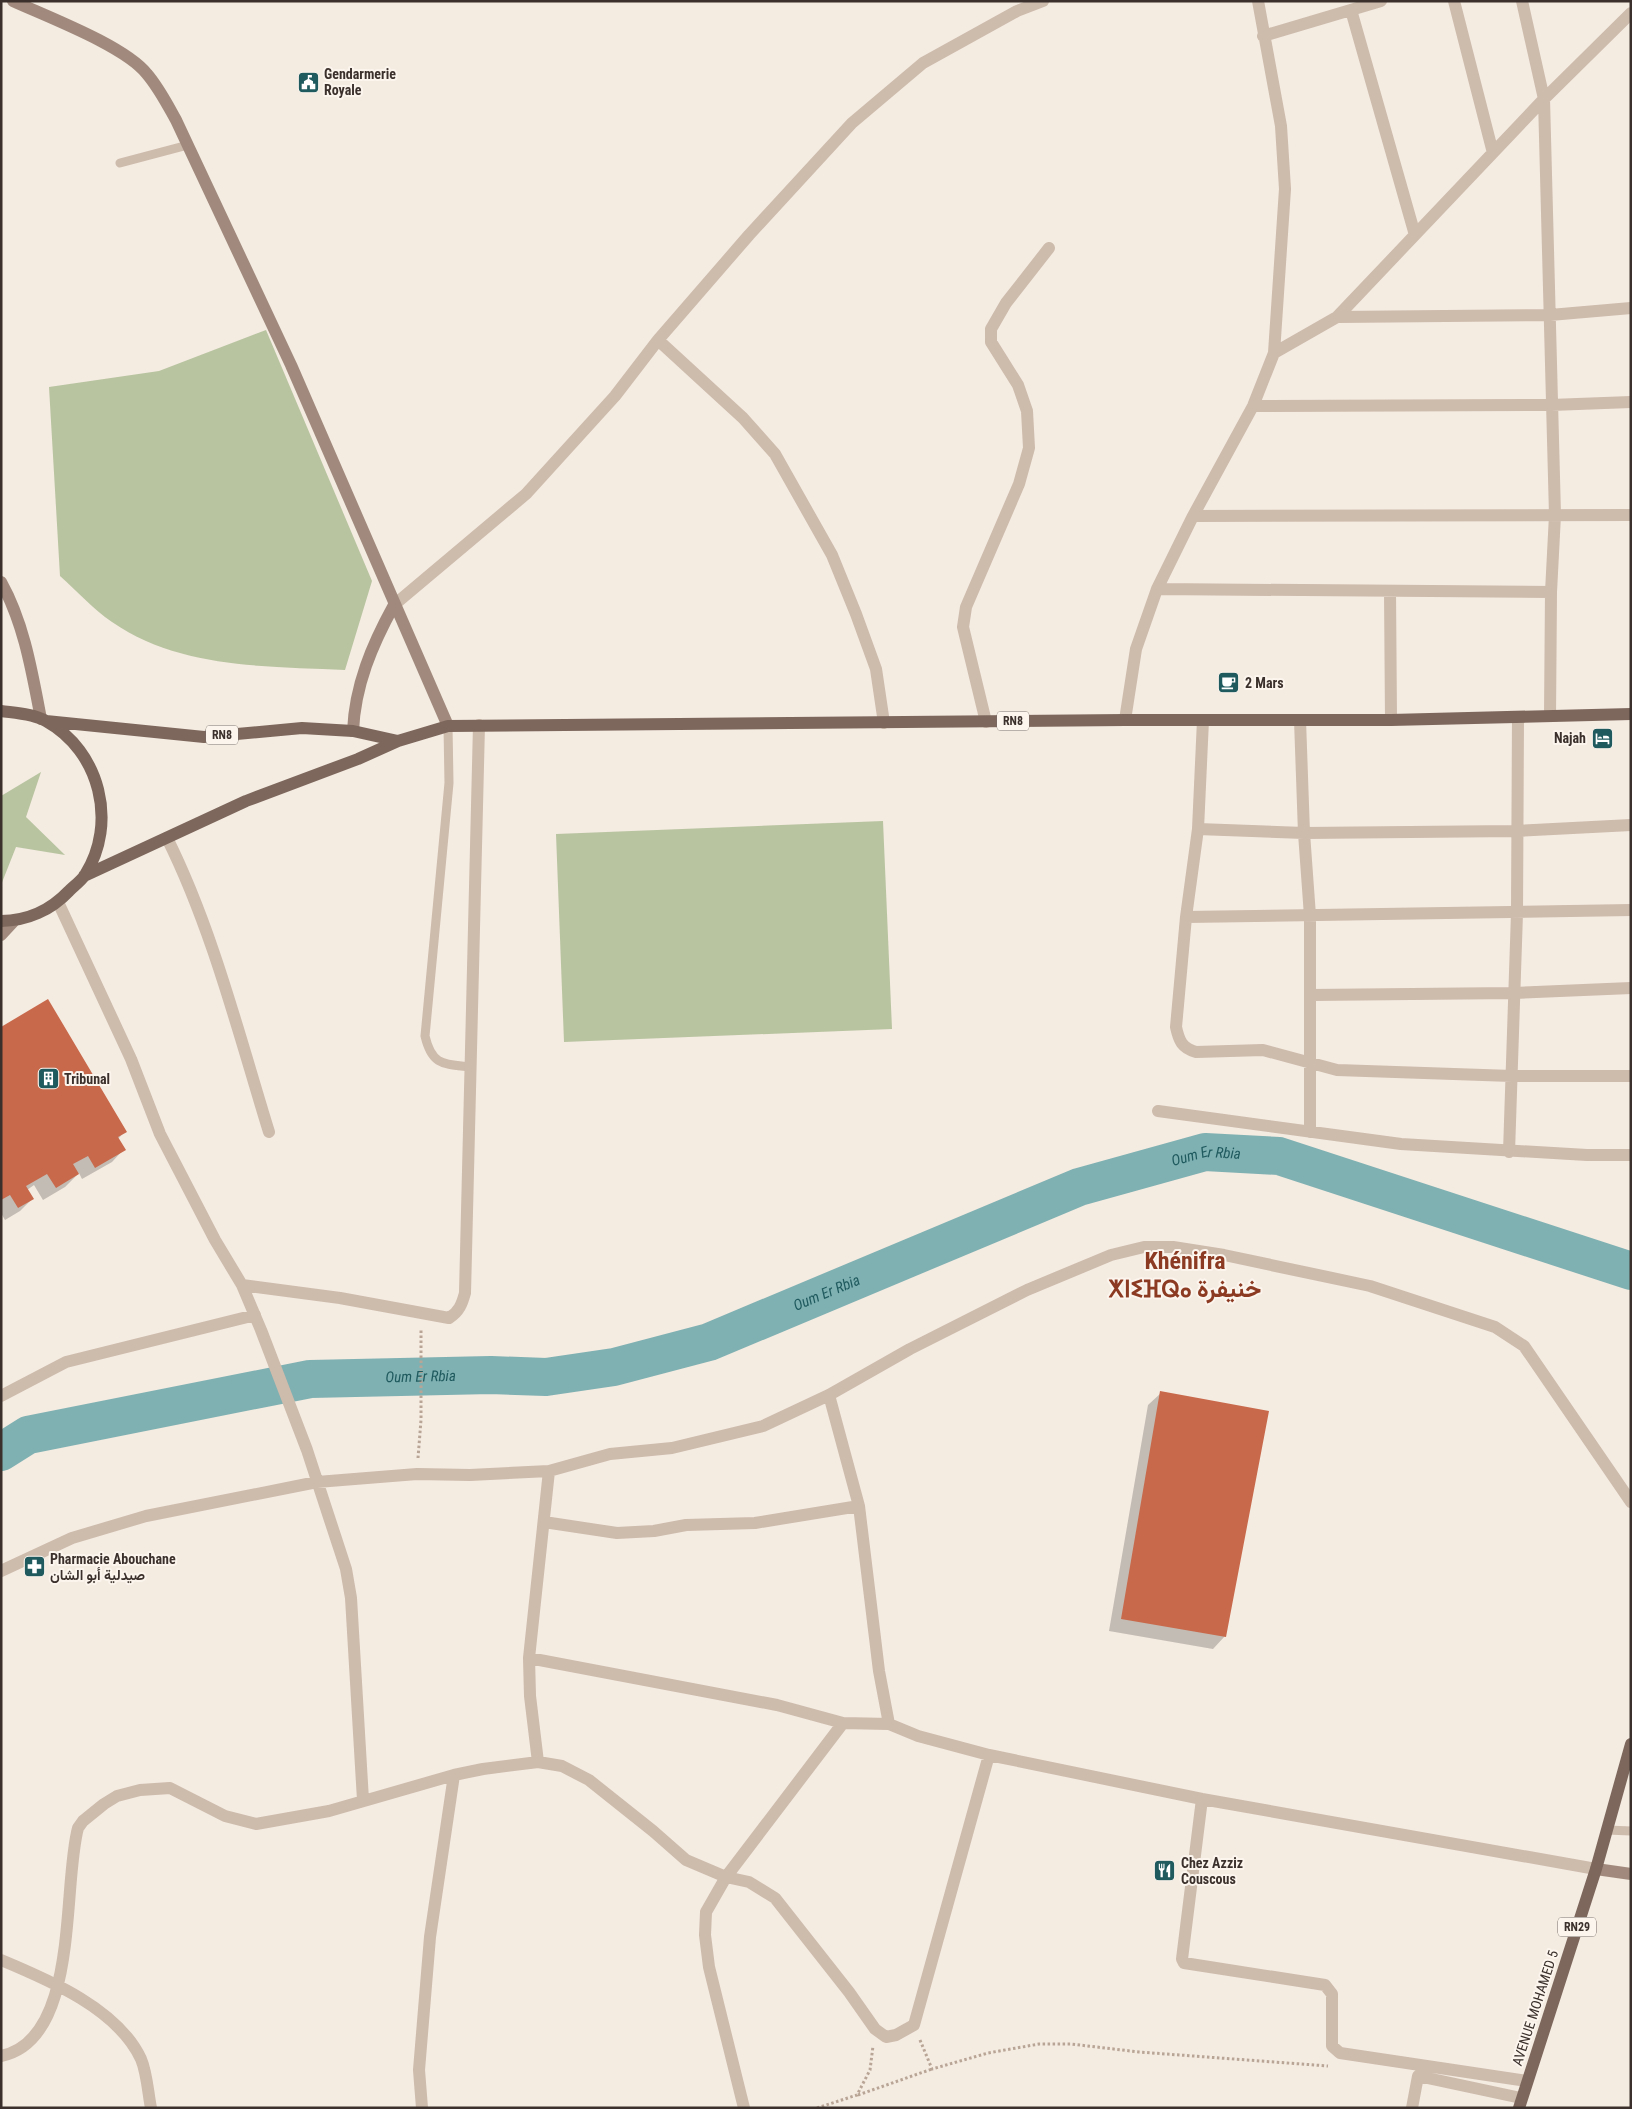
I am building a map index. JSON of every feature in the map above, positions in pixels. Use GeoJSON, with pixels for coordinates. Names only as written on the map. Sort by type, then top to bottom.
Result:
{"type":"FeatureCollection","features":[{"type":"Feature","properties":{"kind":"main road","name":"RN8"},"geometry":{"type":"LineString","coordinates":[[1,711],[44,720],[204,737],[302,728],[354,731],[398,741]]}},
{"type":"Feature","properties":{"kind":"main road","name":"RN8"},"geometry":{"type":"LineString","coordinates":[[84,876],[246,801],[358,759],[398,741],[448,726],[1125,720],[1391,720],[1631,714]]}},
{"type":"Feature","properties":{"kind":"main road","name":"RN8"},"geometry":{"type":"LineString","coordinates":[[8,921],[37,914],[58,902],[84,876],[98,849],[103,820],[100,790],[89,762],[70,738],[44,720]]}},
{"type":"Feature","properties":{"kind":"main road","name":"AVENUE MOHAMED 5"},"geometry":{"type":"LineString","coordinates":[[1520,2103],[1596,1870],[1631,1744]]}},
{"type":"Feature","properties":{"kind":"street"},"geometry":{"type":"LineString","coordinates":[[13,1],[126,55],[147,73],[164,98],[291,365],[448,726]]}},
{"type":"Feature","properties":{"kind":"street"},"geometry":{"type":"LineString","coordinates":[[354,731],[354,709],[370,650],[394,605],[526,494],[614,396],[658,340],[750,235],[852,123],[923,63],[1017,11],[1043,1]]}},
{"type":"Feature","properties":{"kind":"street"},"geometry":{"type":"LineString","coordinates":[[1125,720],[1136,649],[1158,589],[1193,516],[1253,406],[1274,353],[1285,189],[1281,126],[1258,1]]}},
{"type":"Feature","properties":{"kind":"street"},"geometry":{"type":"LineString","coordinates":[[1263,36],[1381,1]]}},
{"type":"Feature","properties":{"kind":"street"},"geometry":{"type":"LineString","coordinates":[[1454,1],[1493,153]]}},
{"type":"Feature","properties":{"kind":"street"},"geometry":{"type":"LineString","coordinates":[[1522,1],[1544,99],[1555,515],[1551,592],[1550,716]]}},
{"type":"Feature","properties":{"kind":"street"},"geometry":{"type":"LineString","coordinates":[[1351,10],[1415,235]]}},
{"type":"Feature","properties":{"kind":"street"},"geometry":{"type":"LineString","coordinates":[[1274,353],[1337,317],[1544,99],[1631,14]]}},
{"type":"Feature","properties":{"kind":"street"},"geometry":{"type":"LineString","coordinates":[[986,722],[963,627],[966,607],[1020,484],[1029,448],[1027,411],[1018,385],[1000,357],[990,336],[991,329],[1006,303],[1049,248]]}},
{"type":"Feature","properties":{"kind":"street"},"geometry":{"type":"LineString","coordinates":[[1337,317],[1550,314],[1631,308]]}},
{"type":"Feature","properties":{"kind":"street"},"geometry":{"type":"LineString","coordinates":[[658,340],[743,418],[775,454],[832,555],[856,614],[876,668],[884,723]]}},
{"type":"Feature","properties":{"kind":"street"},"geometry":{"type":"LineString","coordinates":[[1253,406],[1551,405],[1631,402]]}},
{"type":"Feature","properties":{"kind":"street"},"geometry":{"type":"LineString","coordinates":[[1193,516],[1631,515]]}},
{"type":"Feature","properties":{"kind":"street"},"geometry":{"type":"LineString","coordinates":[[1,582],[13,603],[44,720]]}},
{"type":"Feature","properties":{"kind":"street"},"geometry":{"type":"LineString","coordinates":[[1158,589],[1551,592]]}},
{"type":"Feature","properties":{"kind":"street"},"geometry":{"type":"LineString","coordinates":[[1390,591],[1391,720]]}},
{"type":"Feature","properties":{"kind":"street"},"geometry":{"type":"LineString","coordinates":[[1509,1152],[1517,913],[1518,717]]}},
{"type":"Feature","properties":{"kind":"street"},"geometry":{"type":"LineString","coordinates":[[1203,720],[1198,829],[1186,917],[1176,1027],[1178,1039],[1182,1045],[1196,1052],[1263,1050],[1337,1070],[1512,1076],[1631,1076]]}},
{"type":"Feature","properties":{"kind":"street"},"geometry":{"type":"LineString","coordinates":[[1300,720],[1304,833],[1310,916],[1310,1132]]}},
{"type":"Feature","properties":{"kind":"street"},"geometry":{"type":"LineString","coordinates":[[242,1285],[340,1298],[449,1318],[462,1305],[465,1293],[479,725]]}},
{"type":"Feature","properties":{"kind":"street"},"geometry":{"type":"LineString","coordinates":[[1198,829],[1304,833],[1516,830],[1631,825]]}},
{"type":"Feature","properties":{"kind":"street"},"geometry":{"type":"LineString","coordinates":[[167,838],[184,873],[229,1002],[269,1132]]}},
{"type":"Feature","properties":{"kind":"street"},"geometry":{"type":"LineString","coordinates":[[58,902],[131,1059],[160,1134],[214,1240],[242,1285],[261,1330],[318,1482],[346,1569],[351,1598],[363,1800]]}},
{"type":"Feature","properties":{"kind":"street"},"geometry":{"type":"LineString","coordinates":[[1186,917],[1631,910]]}},
{"type":"Feature","properties":{"kind":"street"},"geometry":{"type":"LineString","coordinates":[[1,935],[8,921]]}},
{"type":"Feature","properties":{"kind":"street"},"geometry":{"type":"LineString","coordinates":[[1310,995],[1514,993],[1631,988]]}},
{"type":"Feature","properties":{"kind":"street"},"geometry":{"type":"LineString","coordinates":[[1158,1111],[1402,1144],[1509,1152],[1631,1155]]}},
{"type":"Feature","properties":{"kind":"street"},"geometry":{"type":"LineString","coordinates":[[1,1571],[72,1538],[146,1516],[318,1482],[417,1474],[470,1475],[549,1471],[610,1454],[672,1448],[755,1428],[829,1395],[910,1349],[1027,1290],[1112,1254],[1144,1248],[1173,1247],[1224,1255],[1370,1286],[1462,1315],[1512,1336],[1524,1346],[1631,1502]]}},
{"type":"Feature","properties":{"kind":"street"},"geometry":{"type":"LineString","coordinates":[[1,1396],[66,1362],[255,1315]]}},
{"type":"Feature","properties":{"kind":"street"},"geometry":{"type":"LineString","coordinates":[[829,1395],[859,1506],[879,1671],[889,1724]]}},
{"type":"Feature","properties":{"kind":"street"},"geometry":{"type":"LineString","coordinates":[[538,1762],[530,1696],[529,1658],[549,1471]]}},
{"type":"Feature","properties":{"kind":"street"},"geometry":{"type":"LineString","coordinates":[[544,1522],[617,1533],[654,1531],[686,1524],[755,1523],[859,1506]]}},
{"type":"Feature","properties":{"kind":"street"},"geometry":{"type":"LineString","coordinates":[[529,1658],[777,1705],[843,1723],[889,1724],[918,1736],[989,1755],[1202,1799],[1596,1870],[1631,1874]]}},
{"type":"Feature","properties":{"kind":"street"},"geometry":{"type":"LineString","coordinates":[[744,2108],[709,1967],[705,1935],[706,1912],[726,1877],[843,1723]]}},
{"type":"Feature","properties":{"kind":"street"},"geometry":{"type":"LineString","coordinates":[[1,2056],[13,2053],[23,2047],[47,2019],[58,1985],[65,1942],[76,1836],[83,1821],[117,1796],[140,1790],[170,1788],[225,1816],[256,1824],[302,1817],[454,1775],[538,1762],[562,1766],[589,1780],[686,1860],[726,1877],[749,1882],[775,1898],[849,1992],[874,2029],[886,2036],[896,2035],[914,2025],[989,1755]]}},
{"type":"Feature","properties":{"kind":"street"},"geometry":{"type":"LineString","coordinates":[[422,2108],[419,2070],[430,1937],[454,1775]]}},
{"type":"Feature","properties":{"kind":"street"},"geometry":{"type":"LineString","coordinates":[[1202,1799],[1182,1959],[1184,1963],[1325,1985],[1332,1994],[1332,2046],[1340,2053],[1527,2081]]}},
{"type":"Feature","properties":{"kind":"street"},"geometry":{"type":"LineString","coordinates":[[1,1960],[58,1985],[110,2020],[130,2039],[142,2061],[151,2108]]}},
{"type":"Feature","properties":{"kind":"street"},"geometry":{"type":"LineString","coordinates":[[1412,2108],[1418,2076],[1520,2103]]}},
{"type":"Feature","properties":{"kind":"lane"},"geometry":{"type":"LineString","coordinates":[[120,163],[188,145]]}},
{"type":"Feature","properties":{"kind":"lane"},"geometry":{"type":"LineString","coordinates":[[448,726],[448,783],[425,1036],[435,1060],[442,1063],[471,1067]]}},
{"type":"Feature","properties":{"kind":"lane"},"geometry":{"type":"LineString","coordinates":[[1607,1830],[1631,1831]]}},
{"type":"Feature","properties":{"kind":"path"},"geometry":{"type":"LineString","coordinates":[[417,1474],[420,1420],[420,1336]]}},
{"type":"Feature","properties":{"kind":"path"},"geometry":{"type":"LineString","coordinates":[[914,2025],[932,2069]]}},
{"type":"Feature","properties":{"kind":"path"},"geometry":{"type":"LineString","coordinates":[[857,2095],[870,2070],[874,2029]]}},
{"type":"Feature","properties":{"kind":"path"},"geometry":{"type":"LineString","coordinates":[[817,2108],[932,2069],[988,2053],[1039,2044],[1072,2044],[1139,2052],[1331,2067]]}},
{"type":"Feature","properties":{"kind":"green space"},"geometry":{"type":"Polygon","coordinates":[[[266,330],[372,581],[345,670],[224,662],[166,649],[138,637],[112,622],[60,576],[49,387],[159,371],[266,330]]]}},
{"type":"Feature","properties":{"kind":"green space"},"geometry":{"type":"Polygon","coordinates":[[[41,772],[26,817],[65,855],[16,847],[1,885],[1,796],[41,772]]]}},
{"type":"Feature","properties":{"kind":"green space"},"geometry":{"type":"Polygon","coordinates":[[[883,821],[892,1029],[564,1042],[556,834],[883,821]]]}},
{"type":"Feature","properties":{"kind":"building","name":"Tribunal"},"geometry":{"type":"Polygon","coordinates":[[[48,999],[127,1132],[118,1137],[126,1150],[95,1168],[88,1156],[73,1164],[79,1174],[56,1188],[47,1174],[26,1186],[34,1199],[18,1208],[10,1195],[1,1200],[1,1027],[48,999]]]}},
{"type":"Feature","properties":{"kind":"building"},"geometry":{"type":"Polygon","coordinates":[[[1160,1391],[1269,1411],[1226,1637],[1121,1619],[1160,1391]]]}},
{"type":"Feature","properties":{"kind":"waterway","name":"Oum Er Rbia"},"geometry":{"type":"LineString","coordinates":[[1,1452],[28,1435],[310,1379],[491,1375],[546,1377],[614,1367],[709,1342],[1079,1187],[1205,1152],[1279,1156],[1631,1271]]}},
{"type":"Feature","properties":{"kind":"place","name":"Gendarmerie Royale"},"geometry":{"type":"Point","coordinates":[308,82]}},
{"type":"Feature","properties":{"kind":"place","name":"2 Mars"},"geometry":{"type":"Point","coordinates":[1229,683]}},
{"type":"Feature","properties":{"kind":"place","name":"Najah"},"geometry":{"type":"Point","coordinates":[1602,738]}},
{"type":"Feature","properties":{"kind":"place","name":"Tribunal"},"geometry":{"type":"Point","coordinates":[48,1079]}},
{"type":"Feature","properties":{"kind":"place","name":"Pharmacie Abouchane صيدلية أبو الشان"},"geometry":{"type":"Point","coordinates":[34,1567]}},
{"type":"Feature","properties":{"kind":"place","name":"Chez Azziz Couscous"},"geometry":{"type":"Point","coordinates":[1165,1871]}},
{"type":"Feature","properties":{"kind":"district","name":"Khénifra ⵅⵏⵉⴼⵕⴰ خنيفرة"},"geometry":{"type":"Point","coordinates":[1185,1275]}}]}
